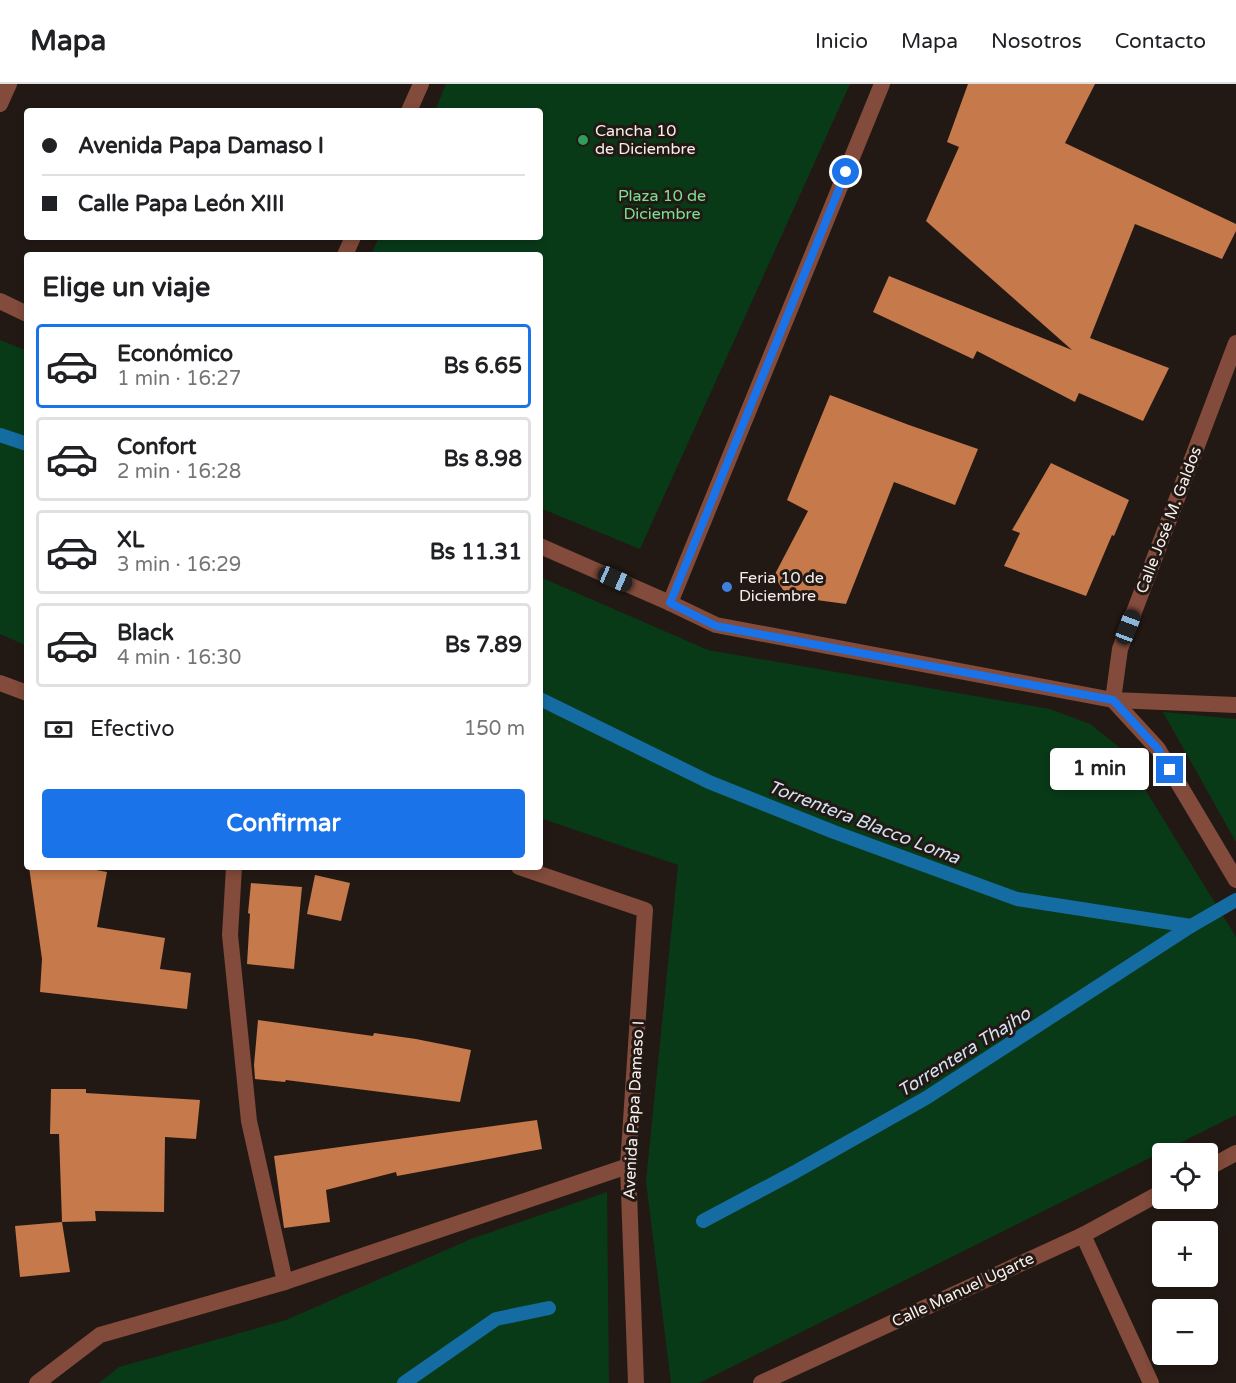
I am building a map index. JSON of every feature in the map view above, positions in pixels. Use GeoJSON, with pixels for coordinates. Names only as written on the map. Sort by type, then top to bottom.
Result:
{"type":"FeatureCollection","features":[{"type":"Feature","properties":{"kind":"street"},"geometry":{"type":"LineString","coordinates":[[0,104],[9,84]]}},
{"type":"Feature","properties":{"kind":"street"},"geometry":{"type":"LineString","coordinates":[[410,108],[421,84]]}},
{"type":"Feature","properties":{"kind":"street"},"geometry":{"type":"LineString","coordinates":[[670,603],[882,84]]}},
{"type":"Feature","properties":{"kind":"street"},"geometry":{"type":"LineString","coordinates":[[0,301],[24,313]]}},
{"type":"Feature","properties":{"kind":"street","name":"Calle José M. Galdos"},"geometry":{"type":"LineString","coordinates":[[1113,700],[1120,649],[1236,343]]}},
{"type":"Feature","properties":{"kind":"street"},"geometry":{"type":"LineString","coordinates":[[543,547],[670,603],[716,626],[1113,700],[1236,705]]}},
{"type":"Feature","properties":{"kind":"street"},"geometry":{"type":"LineString","coordinates":[[0,682],[24,692]]}},
{"type":"Feature","properties":{"kind":"street"},"geometry":{"type":"LineString","coordinates":[[1113,700],[1158,749],[1234,876]]}},
{"type":"Feature","properties":{"kind":"street"},"geometry":{"type":"LineString","coordinates":[[234,870],[230,935],[249,1121],[285,1282]]}},
{"type":"Feature","properties":{"kind":"street","name":"Avenida Papa Damaso I"},"geometry":{"type":"LineString","coordinates":[[528,870],[645,910],[628,1166],[636,1383]]}},
{"type":"Feature","properties":{"kind":"street"},"geometry":{"type":"LineString","coordinates":[[1218,1163],[1236,1153]]}},
{"type":"Feature","properties":{"kind":"street"},"geometry":{"type":"LineString","coordinates":[[37,1383],[100,1335],[285,1282],[628,1166]]}},
{"type":"Feature","properties":{"kind":"street","name":"Calle Manuel Ugarte"},"geometry":{"type":"LineString","coordinates":[[761,1383],[1083,1235],[1152,1197]]}},
{"type":"Feature","properties":{"kind":"street"},"geometry":{"type":"LineString","coordinates":[[1083,1235],[1151,1383]]}},
{"type":"Feature","properties":{"kind":"green space","name":"Plaza 10 de Diciembre"},"geometry":{"type":"Polygon","coordinates":[[[446,84],[850,84],[640,549],[543,509],[543,252],[372,252],[378,240],[543,240],[543,108],[436,108],[446,84]]]}},
{"type":"Feature","properties":{"kind":"green space"},"geometry":{"type":"Polygon","coordinates":[[[0,340],[24,350],[24,645],[0,634],[0,340]]]}},
{"type":"Feature","properties":{"kind":"green space"},"geometry":{"type":"Polygon","coordinates":[[[543,578],[708,650],[1050,709],[1090,724],[1119,747],[1236,937],[1236,1115],[1180,1143],[1152,1143],[1152,1157],[699,1383],[671,1383],[646,1181],[678,865],[543,819],[543,578]]]}},
{"type":"Feature","properties":{"kind":"green space"},"geometry":{"type":"Polygon","coordinates":[[[1163,712],[1236,719],[1236,842],[1163,712]]]}},
{"type":"Feature","properties":{"kind":"green space"},"geometry":{"type":"Polygon","coordinates":[[[607,1192],[609,1383],[99,1383],[119,1367],[286,1320],[471,1239],[607,1192]]]}},
{"type":"Feature","properties":{"kind":"building"},"geometry":{"type":"Polygon","coordinates":[[[968,84],[1095,84],[1065,143],[1236,224],[1236,231],[1222,259],[1135,224],[1090,338],[1169,368],[1143,421],[1079,393],[1075,402],[977,351],[973,359],[873,312],[889,276],[1072,350],[926,221],[959,147],[947,142],[968,84]]]}},
{"type":"Feature","properties":{"kind":"building"},"geometry":{"type":"Polygon","coordinates":[[[830,395],[978,449],[955,505],[894,482],[846,604],[787,596],[774,576],[808,511],[787,500],[830,395]]]}},
{"type":"Feature","properties":{"kind":"building"},"geometry":{"type":"Polygon","coordinates":[[[1051,463],[1129,500],[1086,596],[1004,566],[1020,533],[1012,530],[1051,463]]]}},
{"type":"Feature","properties":{"kind":"building"},"geometry":{"type":"Polygon","coordinates":[[[29,870],[107,872],[97,927],[165,938],[160,969],[191,973],[187,1009],[40,992],[42,959],[29,870]]]}},
{"type":"Feature","properties":{"kind":"building"},"geometry":{"type":"Polygon","coordinates":[[[315,875],[350,883],[341,921],[307,914],[315,875]]]}},
{"type":"Feature","properties":{"kind":"building"},"geometry":{"type":"Polygon","coordinates":[[[251,883],[302,887],[294,969],[247,964],[251,883]]]}},
{"type":"Feature","properties":{"kind":"building"},"geometry":{"type":"Polygon","coordinates":[[[258,1020],[373,1036],[374,1033],[471,1050],[460,1102],[286,1080],[285,1082],[255,1079],[258,1020]]]}},
{"type":"Feature","properties":{"kind":"building"},"geometry":{"type":"Polygon","coordinates":[[[51,1089],[86,1089],[86,1093],[200,1100],[196,1139],[165,1137],[164,1212],[95,1211],[96,1221],[62,1222],[59,1134],[50,1134],[51,1089]]]}},
{"type":"Feature","properties":{"kind":"building"},"geometry":{"type":"Polygon","coordinates":[[[537,1120],[542,1149],[397,1176],[396,1172],[326,1190],[330,1222],[284,1228],[274,1156],[537,1120]]]}},
{"type":"Feature","properties":{"kind":"building"},"geometry":{"type":"Polygon","coordinates":[[[62,1222],[70,1272],[20,1277],[15,1226],[62,1222]]]}},
{"type":"Feature","properties":{"kind":"waterway","name":"Torrentera Blacco Loma"},"geometry":{"type":"LineString","coordinates":[[0,435],[24,443]]}},
{"type":"Feature","properties":{"kind":"waterway","name":"Torrentera Blacco Loma"},"geometry":{"type":"LineString","coordinates":[[543,700],[709,782],[834,832],[1017,899],[1191,926]]}},
{"type":"Feature","properties":{"kind":"waterway","name":"Torrentera Thajho"},"geometry":{"type":"LineString","coordinates":[[703,1221],[926,1098],[1191,926],[1236,900]]}},
{"type":"Feature","properties":{"kind":"waterway","name":"Torrentera Thajho"},"geometry":{"type":"LineString","coordinates":[[404,1383],[496,1319],[549,1308]]}},
{"type":"Feature","properties":{"kind":"place","name":"Cancha 10 de Diciembre"},"geometry":{"type":"Point","coordinates":[583,140]}},
{"type":"Feature","properties":{"kind":"place","name":"Feria 10 de Diciembre"},"geometry":{"type":"Point","coordinates":[727,587]}},
{"type":"Feature","properties":{"kind":"route"},"geometry":{"type":"LineString","coordinates":[[846,172],[670,603],[716,626],[1113,700],[1158,749],[1170,770]]}}]}
